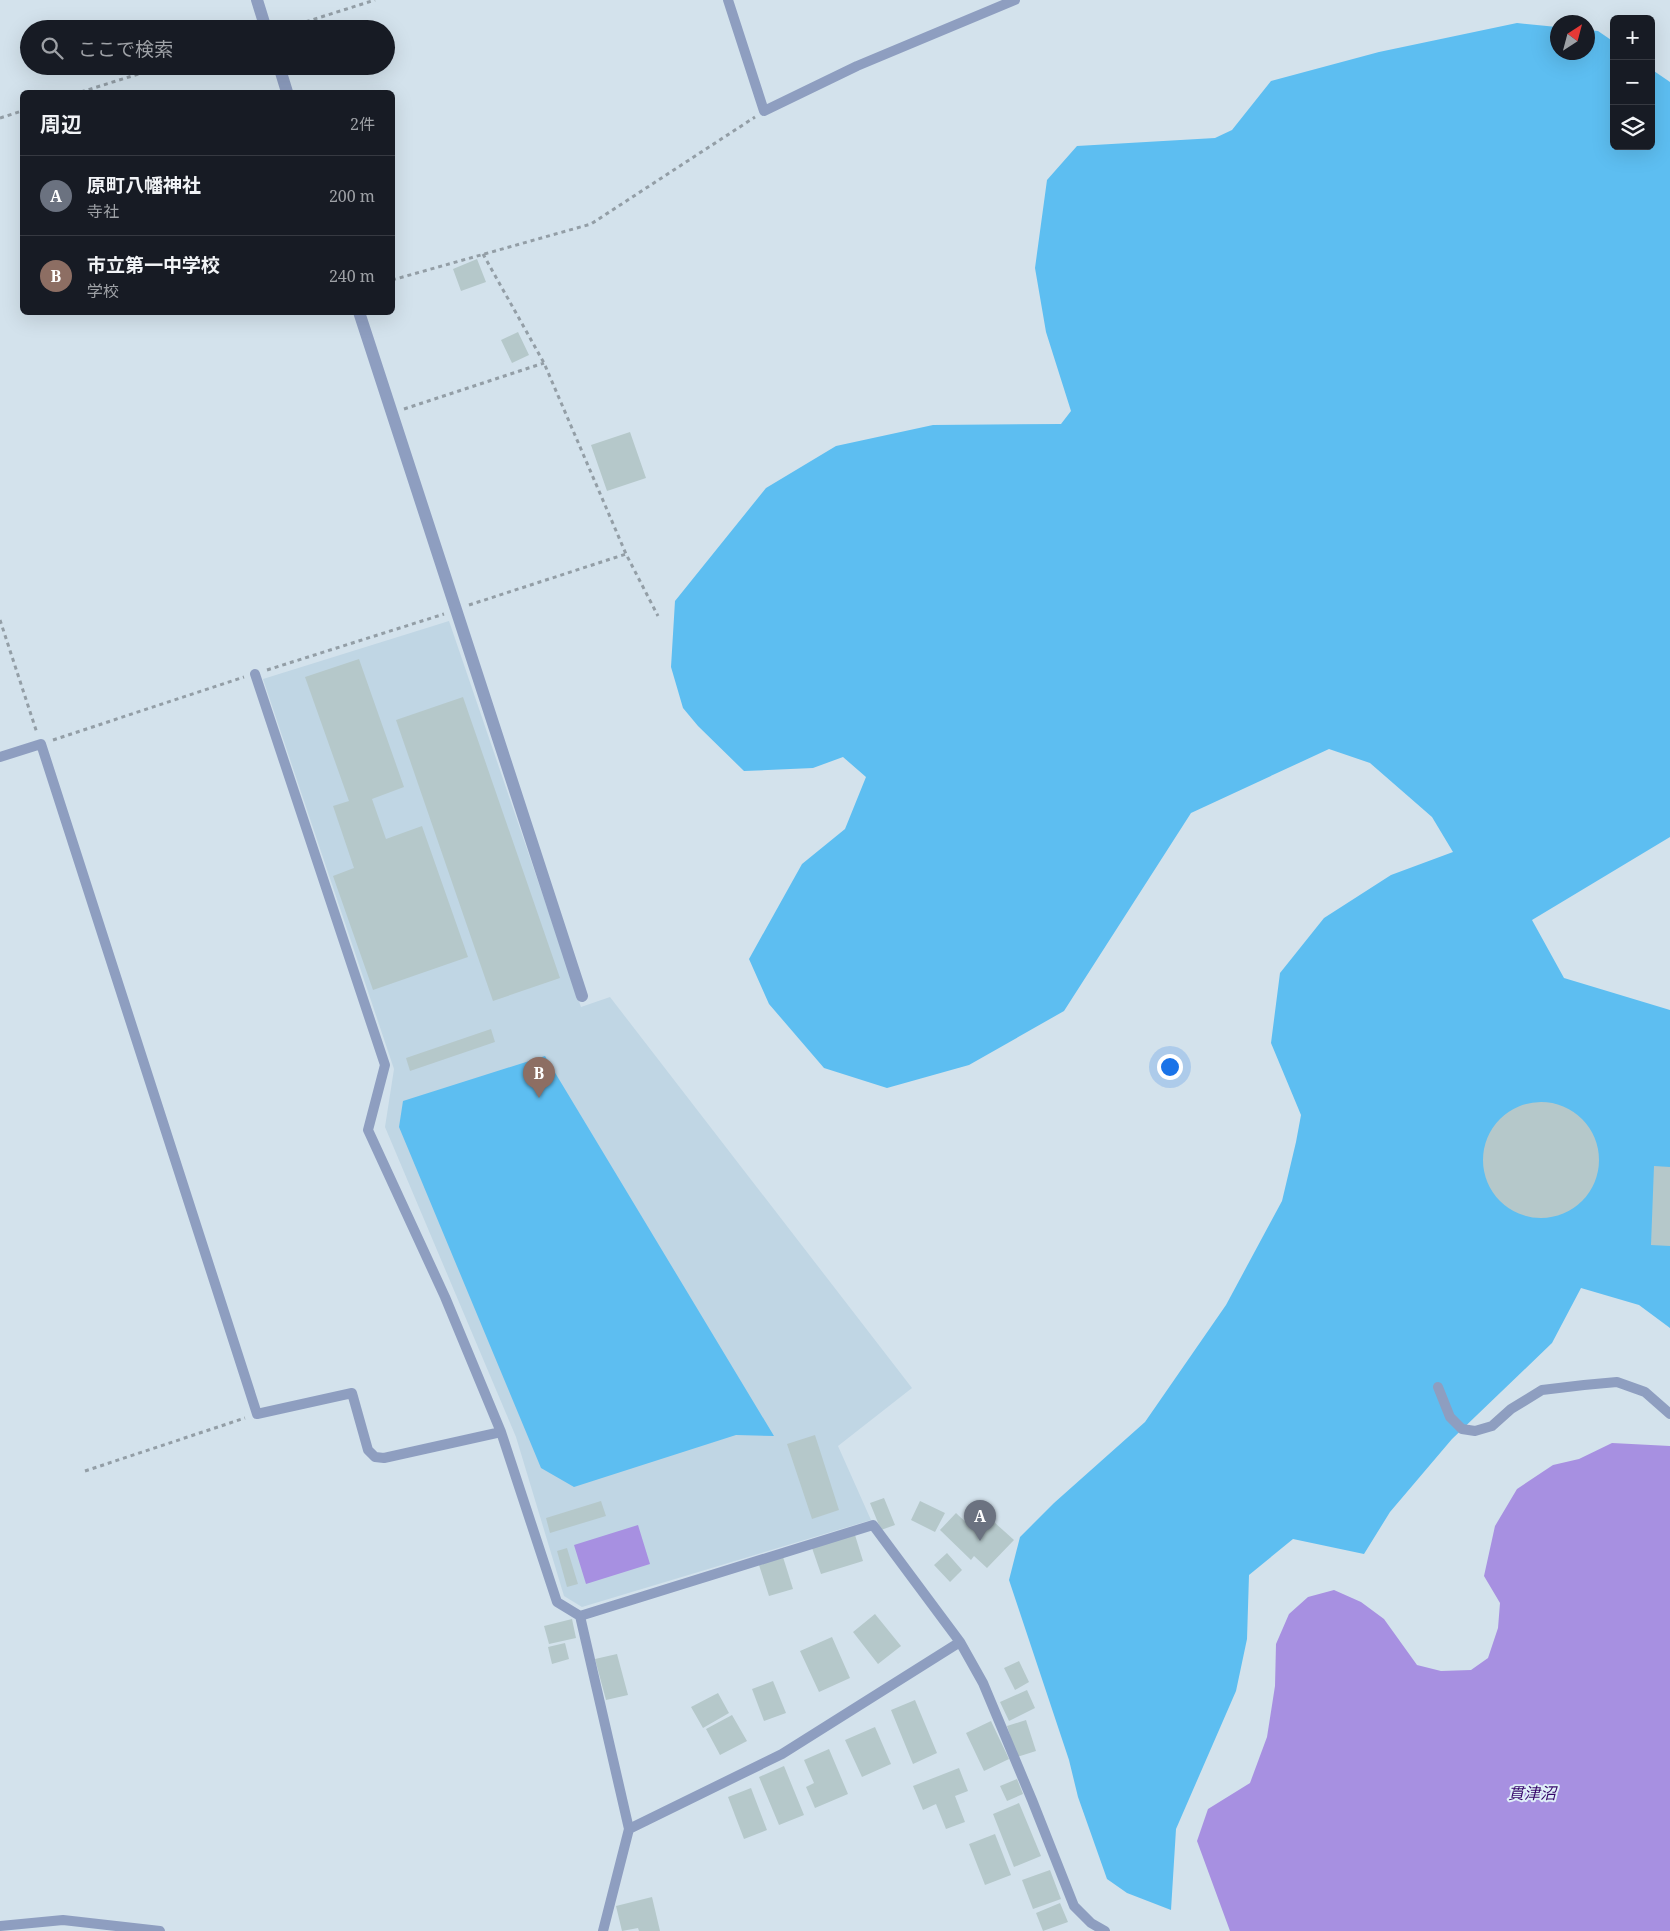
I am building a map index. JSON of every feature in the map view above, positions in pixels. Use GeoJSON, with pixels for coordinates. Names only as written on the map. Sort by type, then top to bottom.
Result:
{"type":"FeatureCollection","features":[{"type":"Feature","properties":{"kind":"street"},"geometry":{"type":"LineString","coordinates":[[257,0],[263,20]]}},
{"type":"Feature","properties":{"kind":"street"},"geometry":{"type":"LineString","coordinates":[[281,75],[286,90]]}},
{"type":"Feature","properties":{"kind":"street"},"geometry":{"type":"LineString","coordinates":[[360,315],[582,996]]}},
{"type":"Feature","properties":{"kind":"lane"},"geometry":{"type":"LineString","coordinates":[[728,0],[764,111],[857,66],[1015,0]]}},
{"type":"Feature","properties":{"kind":"lane"},"geometry":{"type":"LineString","coordinates":[[255,674],[385,1065],[368,1130],[445,1297],[501,1432],[556,1602],[580,1616],[630,1829],[603,1931]]}},
{"type":"Feature","properties":{"kind":"lane"},"geometry":{"type":"LineString","coordinates":[[0,757],[41,744],[257,1414],[352,1393],[368,1450],[375,1457],[384,1458],[501,1432]]}},
{"type":"Feature","properties":{"kind":"lane"},"geometry":{"type":"LineString","coordinates":[[1438,1387],[1450,1417],[1462,1429],[1475,1431],[1492,1426],[1511,1409],[1542,1390],[1618,1382],[1645,1392],[1670,1414]]}},
{"type":"Feature","properties":{"kind":"lane"},"geometry":{"type":"LineString","coordinates":[[580,1616],[873,1525],[960,1642],[983,1683],[1074,1906],[1091,1923],[1105,1931]]}},
{"type":"Feature","properties":{"kind":"lane"},"geometry":{"type":"LineString","coordinates":[[630,1829],[782,1754],[960,1642]]}},
{"type":"Feature","properties":{"kind":"lane"},"geometry":{"type":"LineString","coordinates":[[0,1926],[63,1920],[160,1931]]}},
{"type":"Feature","properties":{"kind":"path"},"geometry":{"type":"LineString","coordinates":[[312,20],[375,0]]}},
{"type":"Feature","properties":{"kind":"path"},"geometry":{"type":"LineString","coordinates":[[86,90],[135,75]]}},
{"type":"Feature","properties":{"kind":"path"},"geometry":{"type":"LineString","coordinates":[[395,279],[591,224],[764,111]]}},
{"type":"Feature","properties":{"kind":"path"},"geometry":{"type":"LineString","coordinates":[[0,118],[20,112]]}},
{"type":"Feature","properties":{"kind":"path"},"geometry":{"type":"LineString","coordinates":[[484,254],[544,363],[626,554],[658,616]]}},
{"type":"Feature","properties":{"kind":"path"},"geometry":{"type":"LineString","coordinates":[[392,413],[544,363]]}},
{"type":"Feature","properties":{"kind":"path"},"geometry":{"type":"LineString","coordinates":[[455,610],[626,554]]}},
{"type":"Feature","properties":{"kind":"path"},"geometry":{"type":"LineString","coordinates":[[0,620],[41,744]]}},
{"type":"Feature","properties":{"kind":"path"},"geometry":{"type":"LineString","coordinates":[[85,1471],[257,1414]]}},
{"type":"Feature","properties":{"kind":"shaded area"},"geometry":{"type":"Polygon","coordinates":[[[1517,23],[1550,26],[1550,60],[1595,60],[1595,31],[1598,31],[1610,39],[1610,150],[1655,150],[1655,72],[1670,82],[1670,837],[1532,920],[1564,978],[1670,1010],[1670,1328],[1639,1305],[1581,1288],[1552,1343],[1452,1439],[1390,1512],[1364,1554],[1293,1539],[1249,1575],[1247,1639],[1236,1691],[1176,1829],[1171,1910],[1127,1893],[1107,1879],[1078,1797],[1069,1760],[1009,1580],[1020,1537],[1054,1503],[1145,1422],[1226,1305],[1282,1201],[1301,1115],[1271,1043],[1280,973],[1324,918],[1391,875],[1453,852],[1432,817],[1370,763],[1329,749],[1191,813],[1064,1011],[969,1065],[887,1088],[824,1068],[769,1004],[749,959],[802,864],[845,829],[866,777],[843,757],[813,768],[744,771],[698,726],[683,708],[671,667],[675,601],[766,488],[836,446],[933,425],[1061,424],[1071,411],[1046,332],[1035,268],[1047,180],[1077,146],[1215,138],[1232,130],[1271,81],[1379,52],[1517,23]]]}},
{"type":"Feature","properties":{"kind":"shaded area"},"geometry":{"type":"Polygon","coordinates":[[[449,621],[581,1007],[610,997],[912,1388],[838,1446],[871,1520],[582,1607],[564,1596],[516,1437],[385,1127],[394,1069],[263,679],[449,621]]]}},
{"type":"Feature","properties":{"kind":"shaded area"},"geometry":{"type":"Polygon","coordinates":[[[545,1056],[774,1436],[736,1435],[574,1487],[541,1468],[399,1127],[403,1101],[545,1056]]]}},
{"type":"Feature","properties":{"kind":"water","name":"貫津沼"},"geometry":{"type":"Polygon","coordinates":[[[1612,1443],[1670,1446],[1670,1931],[1230,1931],[1197,1841],[1208,1809],[1250,1783],[1267,1737],[1275,1686],[1276,1644],[1289,1614],[1308,1597],[1334,1590],[1361,1602],[1384,1619],[1417,1665],[1441,1671],[1471,1670],[1488,1658],[1498,1628],[1500,1603],[1484,1576],[1495,1526],[1517,1489],[1553,1465],[1579,1459],[1612,1443]]]}},
{"type":"Feature","properties":{"kind":"water"},"geometry":{"type":"Polygon","coordinates":[[[638,1525],[650,1564],[586,1584],[574,1545],[638,1525]]]}},
{"type":"Feature","properties":{"kind":"building"},"geometry":{"type":"Polygon","coordinates":[[[477,259],[486,282],[461,291],[453,269],[477,259]]]}},
{"type":"Feature","properties":{"kind":"building"},"geometry":{"type":"Polygon","coordinates":[[[518,332],[529,355],[512,363],[501,340],[518,332]]]}},
{"type":"Feature","properties":{"kind":"building"},"geometry":{"type":"Polygon","coordinates":[[[630,432],[646,478],[607,491],[591,445],[630,432]]]}},
{"type":"Feature","properties":{"kind":"building"},"geometry":{"type":"Polygon","coordinates":[[[359,659],[404,787],[372,799],[386,839],[422,826],[468,957],[373,990],[333,876],[354,868],[333,806],[349,801],[305,677],[359,659]]]}},
{"type":"Feature","properties":{"kind":"building"},"geometry":{"type":"Polygon","coordinates":[[[463,697],[560,978],[493,1001],[396,720],[463,697]]]}},
{"type":"Feature","properties":{"kind":"building"},"geometry":{"type":"Polygon","coordinates":[[[491,1029],[495,1042],[410,1071],[406,1058],[491,1029]]]}},
{"type":"Feature","properties":{"kind":"building"},"geometry":{"type":"Polygon","coordinates":[[[1541,1102],[1563,1106],[1582,1119],[1595,1138],[1599,1160],[1595,1182],[1582,1201],[1563,1214],[1541,1218],[1519,1214],[1500,1201],[1487,1182],[1483,1160],[1487,1138],[1500,1119],[1519,1106],[1541,1102]]]}},
{"type":"Feature","properties":{"kind":"building"},"geometry":{"type":"Polygon","coordinates":[[[1654,1166],[1670,1167],[1670,1246],[1651,1245],[1654,1166]]]}},
{"type":"Feature","properties":{"kind":"building"},"geometry":{"type":"Polygon","coordinates":[[[815,1435],[839,1510],[812,1519],[787,1444],[815,1435]]]}},
{"type":"Feature","properties":{"kind":"building"},"geometry":{"type":"Polygon","coordinates":[[[884,1498],[895,1525],[881,1530],[870,1503],[884,1498]]]}},
{"type":"Feature","properties":{"kind":"building"},"geometry":{"type":"Polygon","coordinates":[[[601,1501],[606,1516],[550,1533],[546,1518],[601,1501]]]}},
{"type":"Feature","properties":{"kind":"building"},"geometry":{"type":"Polygon","coordinates":[[[920,1501],[945,1513],[935,1532],[911,1520],[920,1501]]]}},
{"type":"Feature","properties":{"kind":"building"},"geometry":{"type":"Polygon","coordinates":[[[956,1513],[974,1530],[978,1525],[985,1531],[994,1522],[1014,1540],[987,1568],[974,1556],[971,1560],[940,1530],[956,1513]]]}},
{"type":"Feature","properties":{"kind":"building"},"geometry":{"type":"Polygon","coordinates":[[[855,1535],[863,1561],[821,1574],[812,1548],[855,1535]]]}},
{"type":"Feature","properties":{"kind":"building"},"geometry":{"type":"Polygon","coordinates":[[[567,1548],[578,1584],[567,1587],[557,1551],[567,1548]]]}},
{"type":"Feature","properties":{"kind":"building"},"geometry":{"type":"Polygon","coordinates":[[[947,1553],[962,1570],[950,1582],[934,1565],[947,1553]]]}},
{"type":"Feature","properties":{"kind":"building"},"geometry":{"type":"Polygon","coordinates":[[[783,1557],[793,1589],[769,1596],[759,1565],[783,1557]]]}},
{"type":"Feature","properties":{"kind":"building"},"geometry":{"type":"Polygon","coordinates":[[[875,1614],[901,1646],[878,1664],[853,1632],[875,1614]]]}},
{"type":"Feature","properties":{"kind":"building"},"geometry":{"type":"Polygon","coordinates":[[[572,1619],[576,1638],[549,1644],[544,1626],[572,1619]]]}},
{"type":"Feature","properties":{"kind":"building"},"geometry":{"type":"Polygon","coordinates":[[[832,1637],[850,1678],[819,1692],[800,1651],[832,1637]]]}},
{"type":"Feature","properties":{"kind":"building"},"geometry":{"type":"Polygon","coordinates":[[[565,1643],[569,1659],[552,1664],[548,1647],[565,1643]]]}},
{"type":"Feature","properties":{"kind":"building"},"geometry":{"type":"Polygon","coordinates":[[[617,1654],[628,1695],[606,1700],[595,1659],[617,1654]]]}},
{"type":"Feature","properties":{"kind":"building"},"geometry":{"type":"Polygon","coordinates":[[[1019,1661],[1029,1682],[1015,1690],[1004,1668],[1019,1661]]]}},
{"type":"Feature","properties":{"kind":"building"},"geometry":{"type":"Polygon","coordinates":[[[773,1681],[786,1713],[764,1721],[752,1689],[773,1681]]]}},
{"type":"Feature","properties":{"kind":"building"},"geometry":{"type":"Polygon","coordinates":[[[1027,1690],[1035,1708],[1009,1721],[1000,1702],[1027,1690]]]}},
{"type":"Feature","properties":{"kind":"building"},"geometry":{"type":"Polygon","coordinates":[[[718,1693],[729,1713],[703,1728],[691,1707],[718,1693]]]}},
{"type":"Feature","properties":{"kind":"building"},"geometry":{"type":"Polygon","coordinates":[[[915,1700],[937,1753],[913,1764],[891,1710],[915,1700]]]}},
{"type":"Feature","properties":{"kind":"building"},"geometry":{"type":"Polygon","coordinates":[[[732,1715],[747,1741],[720,1755],[706,1729],[732,1715]]]}},
{"type":"Feature","properties":{"kind":"building"},"geometry":{"type":"Polygon","coordinates":[[[1026,1720],[1036,1751],[1017,1757],[1007,1726],[1026,1720]]]}},
{"type":"Feature","properties":{"kind":"building"},"geometry":{"type":"Polygon","coordinates":[[[991,1721],[1009,1759],[984,1771],[966,1733],[991,1721]]]}},
{"type":"Feature","properties":{"kind":"building"},"geometry":{"type":"Polygon","coordinates":[[[875,1727],[891,1764],[862,1777],[845,1740],[875,1727]]]}},
{"type":"Feature","properties":{"kind":"building"},"geometry":{"type":"Polygon","coordinates":[[[829,1749],[848,1794],[815,1808],[806,1787],[814,1783],[804,1760],[829,1749]]]}},
{"type":"Feature","properties":{"kind":"building"},"geometry":{"type":"Polygon","coordinates":[[[784,1766],[804,1815],[779,1825],[759,1777],[784,1766]]]}},
{"type":"Feature","properties":{"kind":"building"},"geometry":{"type":"Polygon","coordinates":[[[959,1768],[968,1791],[955,1796],[965,1822],[946,1829],[936,1804],[923,1810],[913,1786],[959,1768]]]}},
{"type":"Feature","properties":{"kind":"building"},"geometry":{"type":"Polygon","coordinates":[[[1017,1779],[1023,1794],[1007,1801],[1000,1786],[1017,1779]]]}},
{"type":"Feature","properties":{"kind":"building"},"geometry":{"type":"Polygon","coordinates":[[[751,1788],[767,1830],[744,1839],[728,1797],[751,1788]]]}},
{"type":"Feature","properties":{"kind":"building"},"geometry":{"type":"Polygon","coordinates":[[[1019,1803],[1041,1856],[1014,1867],[993,1814],[1019,1803]]]}},
{"type":"Feature","properties":{"kind":"building"},"geometry":{"type":"Polygon","coordinates":[[[995,1834],[1011,1875],[985,1885],[969,1844],[995,1834]]]}},
{"type":"Feature","properties":{"kind":"building"},"geometry":{"type":"Polygon","coordinates":[[[1050,1870],[1061,1899],[1033,1909],[1022,1880],[1050,1870]]]}},
{"type":"Feature","properties":{"kind":"building"},"geometry":{"type":"Polygon","coordinates":[[[652,1897],[660,1931],[639,1931],[638,1928],[622,1931],[616,1906],[652,1897]]]}},
{"type":"Feature","properties":{"kind":"building"},"geometry":{"type":"Polygon","coordinates":[[[1060,1903],[1068,1922],[1043,1931],[1036,1913],[1060,1903]]]}},
{"type":"Feature","properties":{"kind":"place","name":"市立第一中学校"},"geometry":{"type":"Point","coordinates":[539,1098]}},
{"type":"Feature","properties":{"kind":"place","name":"原町八幡神社"},"geometry":{"type":"Point","coordinates":[980,1541]}}]}
